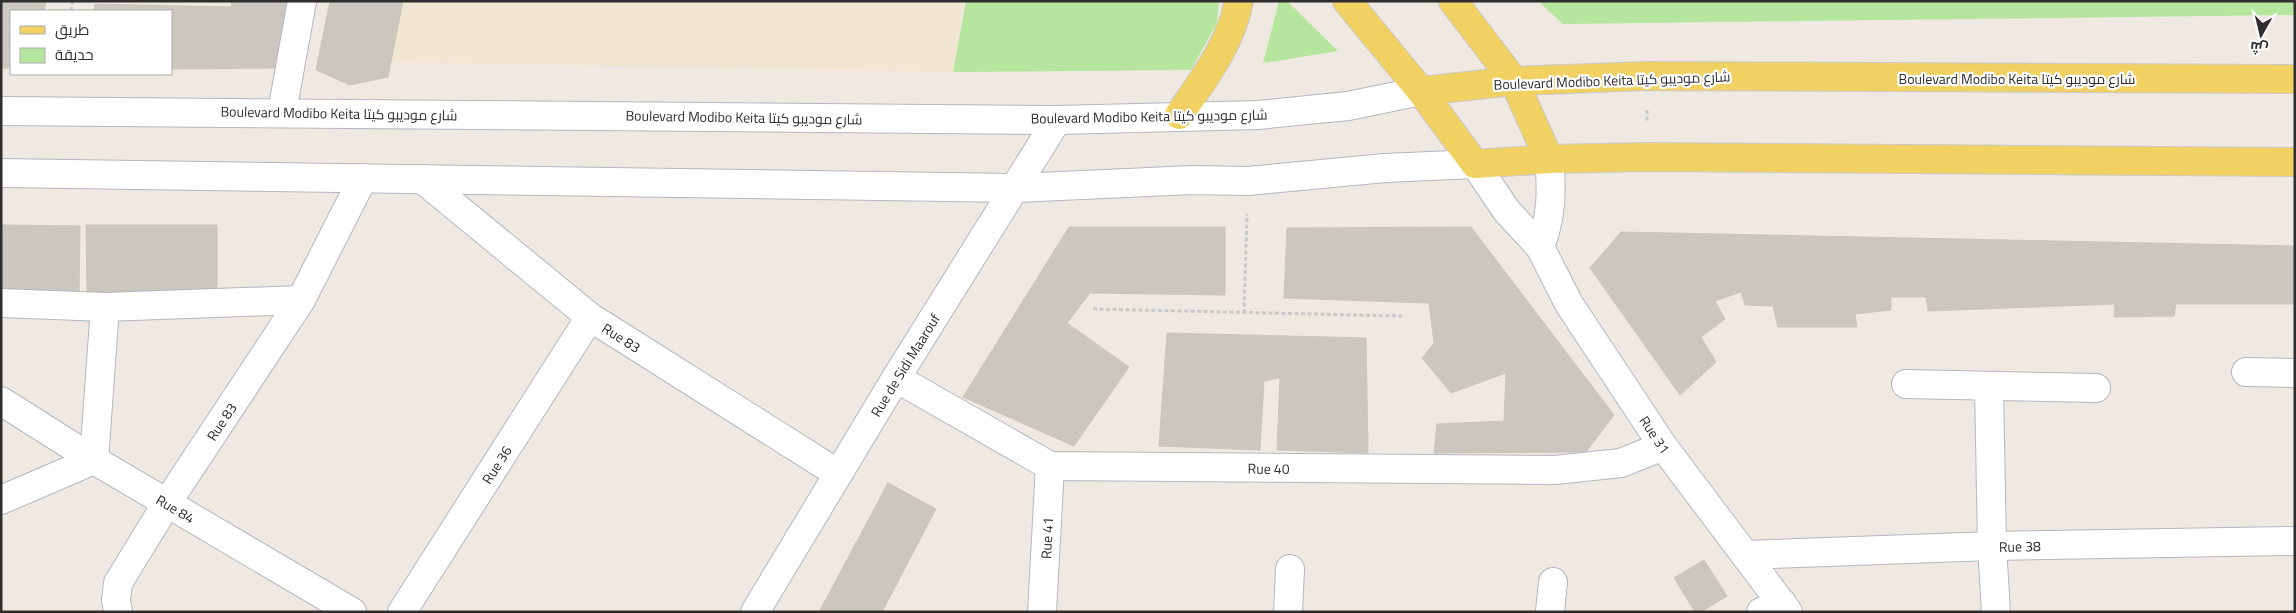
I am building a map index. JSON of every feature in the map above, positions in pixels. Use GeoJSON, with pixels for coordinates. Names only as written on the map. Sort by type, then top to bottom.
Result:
{"type":"FeatureCollection","features":[{"type":"Feature","properties":{"kind":"main road"},"geometry":{"type":"LineString","coordinates":[[1178,115],[1218,58],[1236,17],[1239,1]]}},
{"type":"Feature","properties":{"kind":"main road"},"geometry":{"type":"LineString","coordinates":[[1347,1],[1420,91],[1475,164],[1549,159],[1647,157],[2295,162]]}},
{"type":"Feature","properties":{"kind":"main road"},"geometry":{"type":"LineString","coordinates":[[1457,4],[1514,80],[1549,159]]}},
{"type":"Feature","properties":{"kind":"main road","name":"Boulevard Modibo Keita شارع موديبو كيتا"},"geometry":{"type":"LineString","coordinates":[[1420,91],[1514,80],[1647,76],[2295,79]]}},
{"type":"Feature","properties":{"kind":"street"},"geometry":{"type":"LineString","coordinates":[[282,112],[302,1]]}},
{"type":"Feature","properties":{"kind":"street","name":"Boulevard Modibo Keita شارع موديبو كيتا"},"geometry":{"type":"LineString","coordinates":[[1,111],[1058,120],[1278,113],[1348,106],[1420,91]]}},
{"type":"Feature","properties":{"kind":"street","name":"Rue de Sidi Maarouf"},"geometry":{"type":"LineString","coordinates":[[755,612],[896,378],[1058,120]]}},
{"type":"Feature","properties":{"kind":"street"},"geometry":{"type":"LineString","coordinates":[[1540,247],[1548,226],[1552,202],[1549,159]]}},
{"type":"Feature","properties":{"kind":"street"},"geometry":{"type":"LineString","coordinates":[[1,173],[1015,188],[1193,180],[1248,181],[1385,168],[1475,164]]}},
{"type":"Feature","properties":{"kind":"street","name":"Rue 31"},"geometry":{"type":"LineString","coordinates":[[1475,164],[1506,210],[1540,247],[1569,304],[1663,446],[1745,555],[1777,609]]}},
{"type":"Feature","properties":{"kind":"street","name":"Rue 83"},"geometry":{"type":"LineString","coordinates":[[118,612],[116,600],[118,583],[167,503],[301,300],[363,178]]}},
{"type":"Feature","properties":{"kind":"street","name":"Rue 83"},"geometry":{"type":"LineString","coordinates":[[422,179],[590,317],[837,474]]}},
{"type":"Feature","properties":{"kind":"street"},"geometry":{"type":"LineString","coordinates":[[1,303],[104,308],[301,300]]}},
{"type":"Feature","properties":{"kind":"street"},"geometry":{"type":"LineString","coordinates":[[1,500],[94,460],[104,308]]}},
{"type":"Feature","properties":{"kind":"street","name":"Rue 36"},"geometry":{"type":"LineString","coordinates":[[402,612],[590,317]]}},
{"type":"Feature","properties":{"kind":"street"},"geometry":{"type":"LineString","coordinates":[[2246,372],[2295,373]]}},
{"type":"Feature","properties":{"kind":"street","name":"Rue 40"},"geometry":{"type":"LineString","coordinates":[[896,378],[1050,466],[1555,470],[1621,463],[1663,446]]}},
{"type":"Feature","properties":{"kind":"street"},"geometry":{"type":"LineString","coordinates":[[1906,384],[2096,388]]}},
{"type":"Feature","properties":{"kind":"street"},"geometry":{"type":"LineString","coordinates":[[1990,386],[1992,546],[1996,612]]}},
{"type":"Feature","properties":{"kind":"street","name":"Rue 84"},"geometry":{"type":"LineString","coordinates":[[1,401],[94,460],[352,612]]}},
{"type":"Feature","properties":{"kind":"street","name":"Rue 41"},"geometry":{"type":"LineString","coordinates":[[1042,612],[1050,466]]}},
{"type":"Feature","properties":{"kind":"street","name":"Rue 38"},"geometry":{"type":"LineString","coordinates":[[1745,555],[1992,546],[2295,541]]}},
{"type":"Feature","properties":{"kind":"street"},"geometry":{"type":"LineString","coordinates":[[1288,612],[1290,569]]}},
{"type":"Feature","properties":{"kind":"street"},"geometry":{"type":"LineString","coordinates":[[1550,612],[1553,582]]}},
{"type":"Feature","properties":{"kind":"path"},"geometry":{"type":"LineString","coordinates":[[1647,76],[1647,157]]}},
{"type":"Feature","properties":{"kind":"path"},"geometry":{"type":"LineString","coordinates":[[1244,313],[1248,181]]}},
{"type":"Feature","properties":{"kind":"path"},"geometry":{"type":"LineString","coordinates":[[1093,310],[1402,316]]}},
{"type":"Feature","properties":{"kind":"shaded area"},"geometry":{"type":"Polygon","coordinates":[[[403,1],[964,1],[953,72],[391,62],[403,1]]]}},
{"type":"Feature","properties":{"kind":"green space"},"geometry":{"type":"Polygon","coordinates":[[[966,1],[1219,1],[1217,23],[1191,70],[953,72],[966,1]]]}},
{"type":"Feature","properties":{"kind":"green space"},"geometry":{"type":"Polygon","coordinates":[[[1279,1],[1287,1],[1338,51],[1263,63],[1279,1]]]}},
{"type":"Feature","properties":{"kind":"green space"},"geometry":{"type":"Polygon","coordinates":[[[1538,1],[2295,1],[2295,15],[1563,24],[1538,1]]]}},
{"type":"Feature","properties":{"kind":"building"},"geometry":{"type":"Polygon","coordinates":[[[1,1],[46,1],[44,10],[10,10],[10,68],[1,68],[1,1]]]}},
{"type":"Feature","properties":{"kind":"building"},"geometry":{"type":"Polygon","coordinates":[[[232,1],[286,1],[277,68],[172,69],[172,10],[94,10],[95,4],[231,7],[232,1]]]}},
{"type":"Feature","properties":{"kind":"building"},"geometry":{"type":"Polygon","coordinates":[[[330,1],[403,1],[388,77],[350,85],[316,70],[330,1]]]}},
{"type":"Feature","properties":{"kind":"building"},"geometry":{"type":"Polygon","coordinates":[[[1,225],[80,226],[79,293],[1,298],[1,225]]]}},
{"type":"Feature","properties":{"kind":"building"},"geometry":{"type":"Polygon","coordinates":[[[86,225],[217,225],[217,292],[87,292],[86,225]]]}},
{"type":"Feature","properties":{"kind":"building"},"geometry":{"type":"Polygon","coordinates":[[[1069,227],[1225,227],[1225,295],[1090,293],[1067,323],[1129,367],[1074,446],[963,397],[1069,227]]]}},
{"type":"Feature","properties":{"kind":"building"},"geometry":{"type":"Polygon","coordinates":[[[1471,227],[1614,415],[1586,452],[1434,453],[1437,424],[1504,421],[1506,373],[1451,393],[1422,358],[1434,343],[1429,303],[1284,298],[1287,228],[1471,227]]]}},
{"type":"Feature","properties":{"kind":"building"},"geometry":{"type":"Polygon","coordinates":[[[1621,232],[2295,246],[2295,304],[2176,304],[2174,316],[2114,317],[2115,304],[1928,311],[1926,297],[1891,297],[1891,310],[1855,314],[1857,327],[1778,327],[1773,306],[1745,305],[1741,292],[1715,301],[1725,319],[1701,337],[1716,362],[1680,395],[1590,268],[1621,232]]]}},
{"type":"Feature","properties":{"kind":"building"},"geometry":{"type":"Polygon","coordinates":[[[1167,333],[1366,338],[1368,453],[1277,450],[1280,378],[1264,381],[1260,450],[1159,446],[1167,333]]]}},
{"type":"Feature","properties":{"kind":"building"},"geometry":{"type":"Polygon","coordinates":[[[888,483],[936,509],[882,612],[819,612],[888,483]]]}},
{"type":"Feature","properties":{"kind":"building"},"geometry":{"type":"Polygon","coordinates":[[[1704,560],[1727,596],[1701,612],[1695,612],[1674,578],[1704,560]]]}}]}
